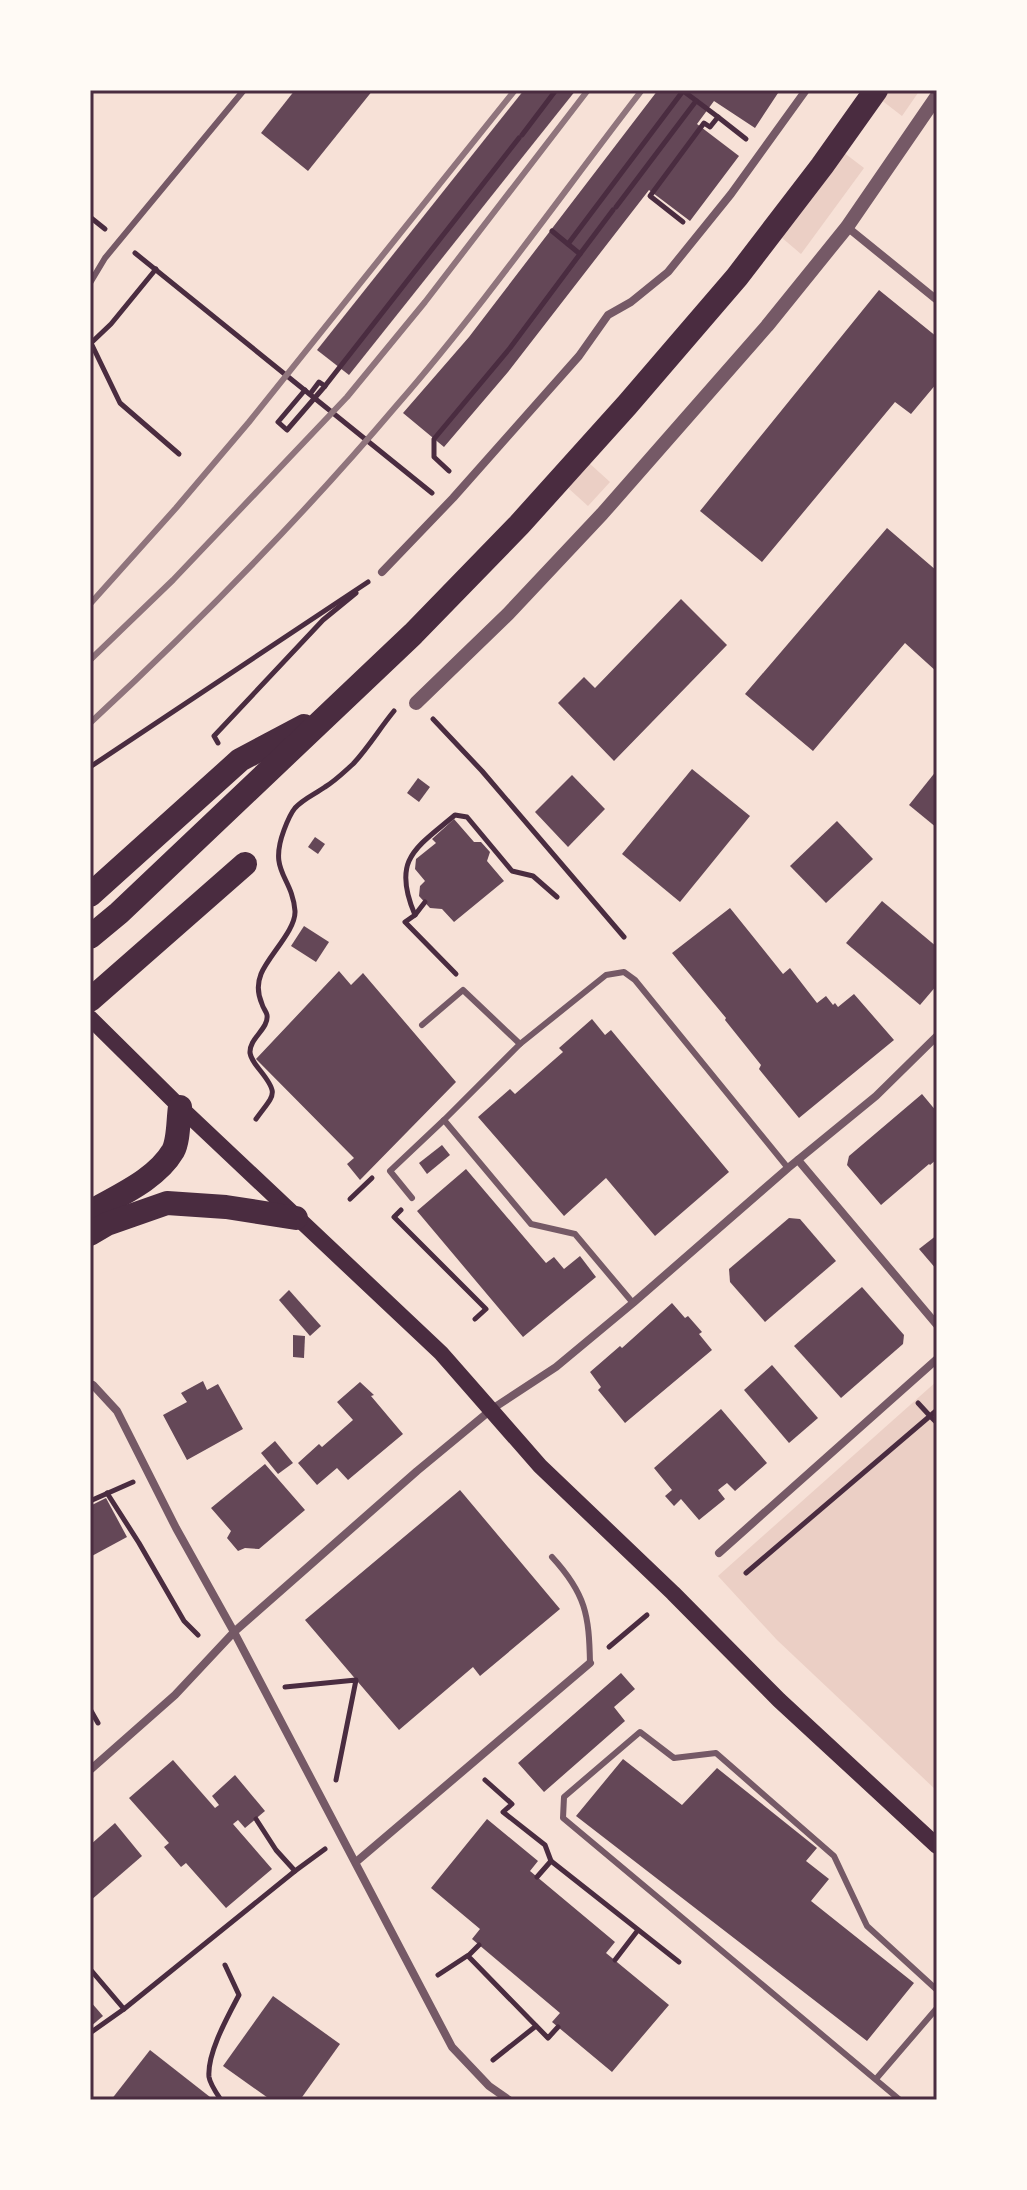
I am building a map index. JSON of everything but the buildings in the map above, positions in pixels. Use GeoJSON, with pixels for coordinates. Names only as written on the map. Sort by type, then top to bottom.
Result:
{"type":"FeatureCollection","features":[{"type":"Feature","properties":{"kind":"highway"},"geometry":{"type":"LineString","coordinates":[[90,937],[334,710],[519,525],[737,277],[876,90]]}},
{"type":"Feature","properties":{"kind":"highway"},"geometry":{"type":"LineString","coordinates":[[90,895],[240,760],[334,710]]}},
{"type":"Feature","properties":{"kind":"highway"},"geometry":{"type":"LineString","coordinates":[[90,1000],[245,864]]}},
{"type":"Feature","properties":{"kind":"highway"},"geometry":{"type":"LineString","coordinates":[[90,1212],[158,1169],[175,1149],[180,1107]]}},
{"type":"Feature","properties":{"kind":"highway"},"geometry":{"type":"LineString","coordinates":[[90,1234],[107,1224],[167,1203],[226,1207],[296,1218]]}},
{"type":"Feature","properties":{"kind":"main road"},"geometry":{"type":"LineString","coordinates":[[90,1018],[296,1218],[441,1353],[540,1466],[779,1700],[937,1846]]}},
{"type":"Feature","properties":{"kind":"street"},"geometry":{"type":"LineString","coordinates":[[382,572],[464,486],[579,356],[608,315],[631,302],[668,272],[755,162],[806,90]]}},
{"type":"Feature","properties":{"kind":"street"},"geometry":{"type":"LineString","coordinates":[[416,703],[508,614],[602,514],[767,326],[847,227],[937,96]]}},
{"type":"Feature","properties":{"kind":"street"},"geometry":{"type":"LineString","coordinates":[[847,227],[937,300]]}},
{"type":"Feature","properties":{"kind":"street"},"geometry":{"type":"LineString","coordinates":[[90,1770],[175,1695],[234,1632],[417,1471],[492,1409],[556,1367],[633,1303],[876,1096],[937,1036]]}},
{"type":"Feature","properties":{"kind":"street"},"geometry":{"type":"LineString","coordinates":[[798,1160],[937,1325]]}},
{"type":"Feature","properties":{"kind":"street"},"geometry":{"type":"LineString","coordinates":[[719,1553],[937,1359]]}},
{"type":"Feature","properties":{"kind":"street"},"geometry":{"type":"LineString","coordinates":[[91,1386],[117,1411],[452,2047],[489,2086],[509,2100]]}},
{"type":"Feature","properties":{"kind":"street"},"geometry":{"type":"LineString","coordinates":[[356,1862],[590,1663]]}},
{"type":"Feature","properties":{"kind":"lane"},"geometry":{"type":"LineString","coordinates":[[90,283],[105,258],[244,90]]}},
{"type":"Feature","properties":{"kind":"lane"},"geometry":{"type":"LineString","coordinates":[[412,1198],[390,1171],[520,1044],[606,975],[624,972],[635,980],[788,1168]]}},
{"type":"Feature","properties":{"kind":"lane"},"geometry":{"type":"LineString","coordinates":[[422,1025],[463,990],[520,1044]]}},
{"type":"Feature","properties":{"kind":"lane"},"geometry":{"type":"LineString","coordinates":[[444,1120],[531,1224],[575,1234],[633,1303]]}},
{"type":"Feature","properties":{"kind":"lane"},"geometry":{"type":"LineString","coordinates":[[552,1557],[580,1594],[589,1625],[590,1663]]}},
{"type":"Feature","properties":{"kind":"lane"},"geometry":{"type":"LineString","coordinates":[[900,2100],[563,1818],[564,1797],[640,1732],[674,1758],[716,1753],[834,1856],[867,1926],[937,1990]]}},
{"type":"Feature","properties":{"kind":"lane"},"geometry":{"type":"LineString","coordinates":[[876,2079],[937,2008]]}},
{"type":"Feature","properties":{"kind":"path"},"geometry":{"type":"LineString","coordinates":[[325,386],[319,382],[278,422],[287,430],[325,386],[556,90]]}},
{"type":"Feature","properties":{"kind":"path"},"geometry":{"type":"LineString","coordinates":[[568,244],[683,90],[749,141]]}},
{"type":"Feature","properties":{"kind":"path"},"geometry":{"type":"LineString","coordinates":[[464,486],[434,457],[434,439],[510,348],[696,101]]}},
{"type":"Feature","properties":{"kind":"path"},"geometry":{"type":"LineString","coordinates":[[699,235],[650,196],[704,123],[710,127],[718,117]]}},
{"type":"Feature","properties":{"kind":"path"},"geometry":{"type":"LineString","coordinates":[[90,217],[112,235]]}},
{"type":"Feature","properties":{"kind":"path"},"geometry":{"type":"LineString","coordinates":[[552,231],[580,254]]}},
{"type":"Feature","properties":{"kind":"path"},"geometry":{"type":"LineString","coordinates":[[134,252],[442,500]]}},
{"type":"Feature","properties":{"kind":"path"},"geometry":{"type":"LineString","coordinates":[[156,269],[111,324],[90,344],[120,403],[179,454]]}},
{"type":"Feature","properties":{"kind":"path"},"geometry":{"type":"LineString","coordinates":[[222,749],[214,736],[323,620],[382,572]]}},
{"type":"Feature","properties":{"kind":"path"},"geometry":{"type":"LineString","coordinates":[[90,767],[382,572]]}},
{"type":"Feature","properties":{"kind":"path"},"geometry":{"type":"LineString","coordinates":[[256,1119],[273,1090],[250,1054],[251,1044],[266,1023],[267,1015],[258,990],[260,977],[294,920],[295,912],[278,863],[278,846],[284,829],[296,806],[328,786],[354,762],[395,709],[406,700],[416,703],[482,771],[624,937]]}},
{"type":"Feature","properties":{"kind":"path"},"geometry":{"type":"LineString","coordinates":[[415,915],[404,882],[407,865],[416,848],[455,815],[467,817],[512,871],[533,876],[557,897]]}},
{"type":"Feature","properties":{"kind":"path"},"geometry":{"type":"LineString","coordinates":[[425,902],[405,922],[456,974],[463,990]]}},
{"type":"Feature","properties":{"kind":"path"},"geometry":{"type":"LineString","coordinates":[[350,1199],[365,1184]]}},
{"type":"Feature","properties":{"kind":"path"},"geometry":{"type":"LineString","coordinates":[[412,1198],[394,1217],[486,1309],[475,1319]]}},
{"type":"Feature","properties":{"kind":"path"},"geometry":{"type":"LineString","coordinates":[[914,1399],[937,1423]]}},
{"type":"Feature","properties":{"kind":"path"},"geometry":{"type":"LineString","coordinates":[[746,1573],[937,1410]]}},
{"type":"Feature","properties":{"kind":"path"},"geometry":{"type":"LineString","coordinates":[[90,1501],[135,1481]]}},
{"type":"Feature","properties":{"kind":"path"},"geometry":{"type":"LineString","coordinates":[[107,1493],[184,1621],[198,1635]]}},
{"type":"Feature","properties":{"kind":"path"},"geometry":{"type":"LineString","coordinates":[[590,1663],[647,1615]]}},
{"type":"Feature","properties":{"kind":"path"},"geometry":{"type":"LineString","coordinates":[[284,1687],[356,1680],[335,1784]]}},
{"type":"Feature","properties":{"kind":"path"},"geometry":{"type":"LineString","coordinates":[[90,1709],[98,1723]]}},
{"type":"Feature","properties":{"kind":"path"},"geometry":{"type":"LineString","coordinates":[[485,1780],[512,1804],[503,1812],[545,1845],[551,1861],[679,1962]]}},
{"type":"Feature","properties":{"kind":"path"},"geometry":{"type":"LineString","coordinates":[[256,1819],[276,1850],[295,1871]]}},
{"type":"Feature","properties":{"kind":"path"},"geometry":{"type":"LineString","coordinates":[[90,2033],[325,1849]]}},
{"type":"Feature","properties":{"kind":"path"},"geometry":{"type":"LineString","coordinates":[[537,1877],[551,1861]]}},
{"type":"Feature","properties":{"kind":"path"},"geometry":{"type":"LineString","coordinates":[[615,1960],[638,1930]]}},
{"type":"Feature","properties":{"kind":"path"},"geometry":{"type":"LineString","coordinates":[[438,1975],[479,1945]]}},
{"type":"Feature","properties":{"kind":"path"},"geometry":{"type":"LineString","coordinates":[[468,1956],[548,2038],[558,2027]]}},
{"type":"Feature","properties":{"kind":"path"},"geometry":{"type":"LineString","coordinates":[[221,2100],[209,2078],[211,2059],[239,1995],[225,1965]]}},
{"type":"Feature","properties":{"kind":"path"},"geometry":{"type":"LineString","coordinates":[[90,1969],[124,2009]]}},
{"type":"Feature","properties":{"kind":"path"},"geometry":{"type":"LineString","coordinates":[[489,2063],[536,2026]]}},
{"type":"Feature","properties":{"kind":"shaded area"},"geometry":{"type":"Polygon","coordinates":[[[886,90],[920,90],[902,116],[880,99],[886,90]]]}},
{"type":"Feature","properties":{"kind":"shaded area"},"geometry":{"type":"Polygon","coordinates":[[[843,152],[864,168],[801,254],[781,237],[843,152]]]}},
{"type":"Feature","properties":{"kind":"shaded area"},"geometry":{"type":"Polygon","coordinates":[[[589,463],[610,482],[588,506],[567,487],[589,463]]]}},
{"type":"Feature","properties":{"kind":"shaded area"},"geometry":{"type":"Polygon","coordinates":[[[937,1381],[937,1791],[777,1640],[718,1576],[937,1381]]]}},
{"type":"Feature","properties":{"kind":"railway"},"geometry":{"type":"LineString","coordinates":[[90,604],[249,422],[515,90]]}},
{"type":"Feature","properties":{"kind":"railway"},"geometry":{"type":"LineString","coordinates":[[90,660],[173,580],[347,397],[425,302],[588,90]]}},
{"type":"Feature","properties":{"kind":"railway"},"geometry":{"type":"LineString","coordinates":[[90,723],[248,568],[361,447],[461,328],[642,90]]}}]}
